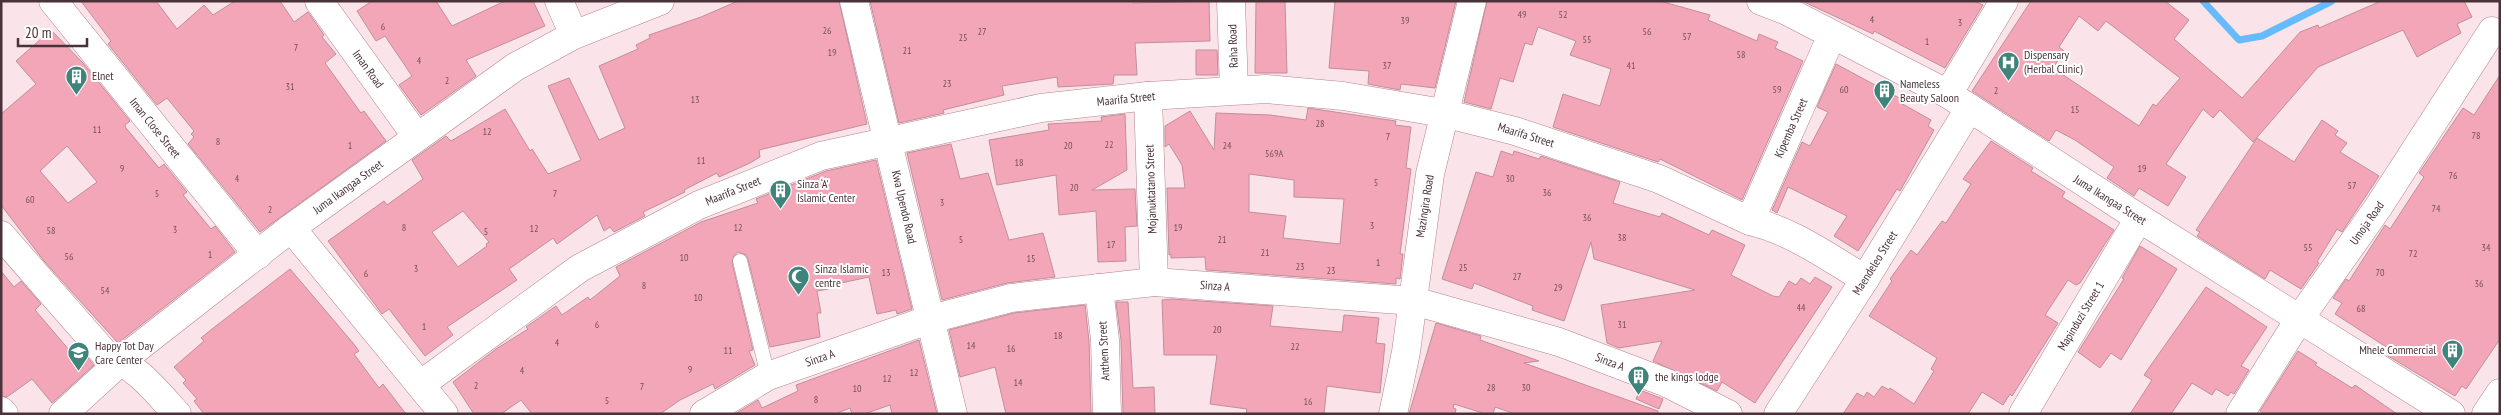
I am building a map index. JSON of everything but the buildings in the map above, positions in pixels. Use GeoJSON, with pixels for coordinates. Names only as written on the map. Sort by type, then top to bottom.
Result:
{"type":"FeatureCollection","features":[{"type":"Feature","properties":{"kind":"street","name":"Iman Close Street"},"geometry":{"type":"LineString","coordinates":[[53,1],[258,255]]}},
{"type":"Feature","properties":{"kind":"street","name":"Iman Road"},"geometry":{"type":"LineString","coordinates":[[319,1],[417,137]]}},
{"type":"Feature","properties":{"kind":"street"},"geometry":{"type":"LineString","coordinates":[[559,1],[574,35]]}},
{"type":"Feature","properties":{"kind":"street","name":"Juma Ikangaa Street"},"geometry":{"type":"LineString","coordinates":[[63,414],[122,360],[291,228],[515,66],[574,35],[660,1]]}},
{"type":"Feature","properties":{"kind":"street","name":"Kwa Upendo Road"},"geometry":{"type":"LineString","coordinates":[[854,1],[953,414]]}},
{"type":"Feature","properties":{"kind":"street","name":"Raha Road"},"geometry":{"type":"LineString","coordinates":[[1231,1],[1234,90]]}},
{"type":"Feature","properties":{"kind":"street","name":"Mazingira Road"},"geometry":{"type":"LineString","coordinates":[[1393,414],[1406,352],[1423,222],[1443,114],[1470,16],[1472,1]]}},
{"type":"Feature","properties":{"kind":"street","name":"Juma Ikangaa Street"},"geometry":{"type":"LineString","coordinates":[[1761,1],[1789,6],[1832,35],[1958,102],[2451,414]]}},
{"type":"Feature","properties":{"kind":"street","name":"Maendeleo Street"},"geometry":{"type":"LineString","coordinates":[[1778,414],[1866,279],[1958,102],[2004,1]]}},
{"type":"Feature","properties":{"kind":"street","name":"Umoja Road"},"geometry":{"type":"LineString","coordinates":[[2240,414],[2300,318],[2379,206],[2492,31]]}},
{"type":"Feature","properties":{"kind":"street","name":"Kipemba Street"},"geometry":{"type":"LineString","coordinates":[[1750,221],[1832,35]]}},
{"type":"Feature","properties":{"kind":"street","name":"Maarifa Street"},"geometry":{"type":"LineString","coordinates":[[420,385],[580,268],[699,205],[822,156],[1041,108],[1148,96],[1266,89],[1343,96],[1443,114],[1515,131],[1660,179],[1750,221],[1763,224],[1795,238],[1866,279]]}},
{"type":"Feature","properties":{"kind":"street","name":"Mojanuktatano Street"},"geometry":{"type":"LineString","coordinates":[[1148,96],[1154,282]]}},
{"type":"Feature","properties":{"kind":"street","name":"Mapinduzi Street 1"},"geometry":{"type":"LineString","coordinates":[[2023,414],[2139,218]]}},
{"type":"Feature","properties":{"kind":"street"},"geometry":{"type":"LineString","coordinates":[[291,228],[444,414]]}},
{"type":"Feature","properties":{"kind":"street"},"geometry":{"type":"LineString","coordinates":[[1,235],[106,355],[122,360],[141,376],[177,414]]}},
{"type":"Feature","properties":{"kind":"street","name":"Sinza A"},"geometry":{"type":"LineString","coordinates":[[704,414],[768,376],[931,319],[1011,298],[1154,282],[1414,300],[1559,342],[1667,383],[1728,414]]}},
{"type":"Feature","properties":{"kind":"street","name":"Anthem Street"},"geometry":{"type":"LineString","coordinates":[[1099,288],[1105,340],[1107,414]]}},
{"type":"Feature","properties":{"kind":"street"},"geometry":{"type":"LineString","coordinates":[[2486,414],[2500,393]]}},
{"type":"Feature","properties":{"kind":"street"},"geometry":{"type":"LineString","coordinates":[[1,410],[4,414]]}},
{"type":"Feature","properties":{"kind":"lane"},"geometry":{"type":"LineString","coordinates":[[740,261],[768,376]]}},
{"type":"Feature","properties":{"kind":"waterway"},"geometry":{"type":"LineString","coordinates":[[2203,1],[2239,40],[2262,36],[2332,1]]}},
{"type":"Feature","properties":{"kind":"place","name":"Dispensary (Herbal Clinic)"},"geometry":{"type":"Point","coordinates":[2008,81]}},
{"type":"Feature","properties":{"kind":"place","name":"Elnet"},"geometry":{"type":"Point","coordinates":[76,95]}},
{"type":"Feature","properties":{"kind":"place","name":"Nameless Beauty Saloon"},"geometry":{"type":"Point","coordinates":[1884,110]}},
{"type":"Feature","properties":{"kind":"place","name":"Sinza ‘A' Islamic Center"},"geometry":{"type":"Point","coordinates":[781,210]}},
{"type":"Feature","properties":{"kind":"place","name":"Sinza Islamic centre"},"geometry":{"type":"Point","coordinates":[799,295]}},
{"type":"Feature","properties":{"kind":"place","name":"Mhele Commercial"},"geometry":{"type":"Point","coordinates":[2452,369]}},
{"type":"Feature","properties":{"kind":"place","name":"Happy Tot Day Care Center"},"geometry":{"type":"Point","coordinates":[79,372]}},
{"type":"Feature","properties":{"kind":"place","name":"the kings lodge"},"geometry":{"type":"Point","coordinates":[1639,396]}}]}
